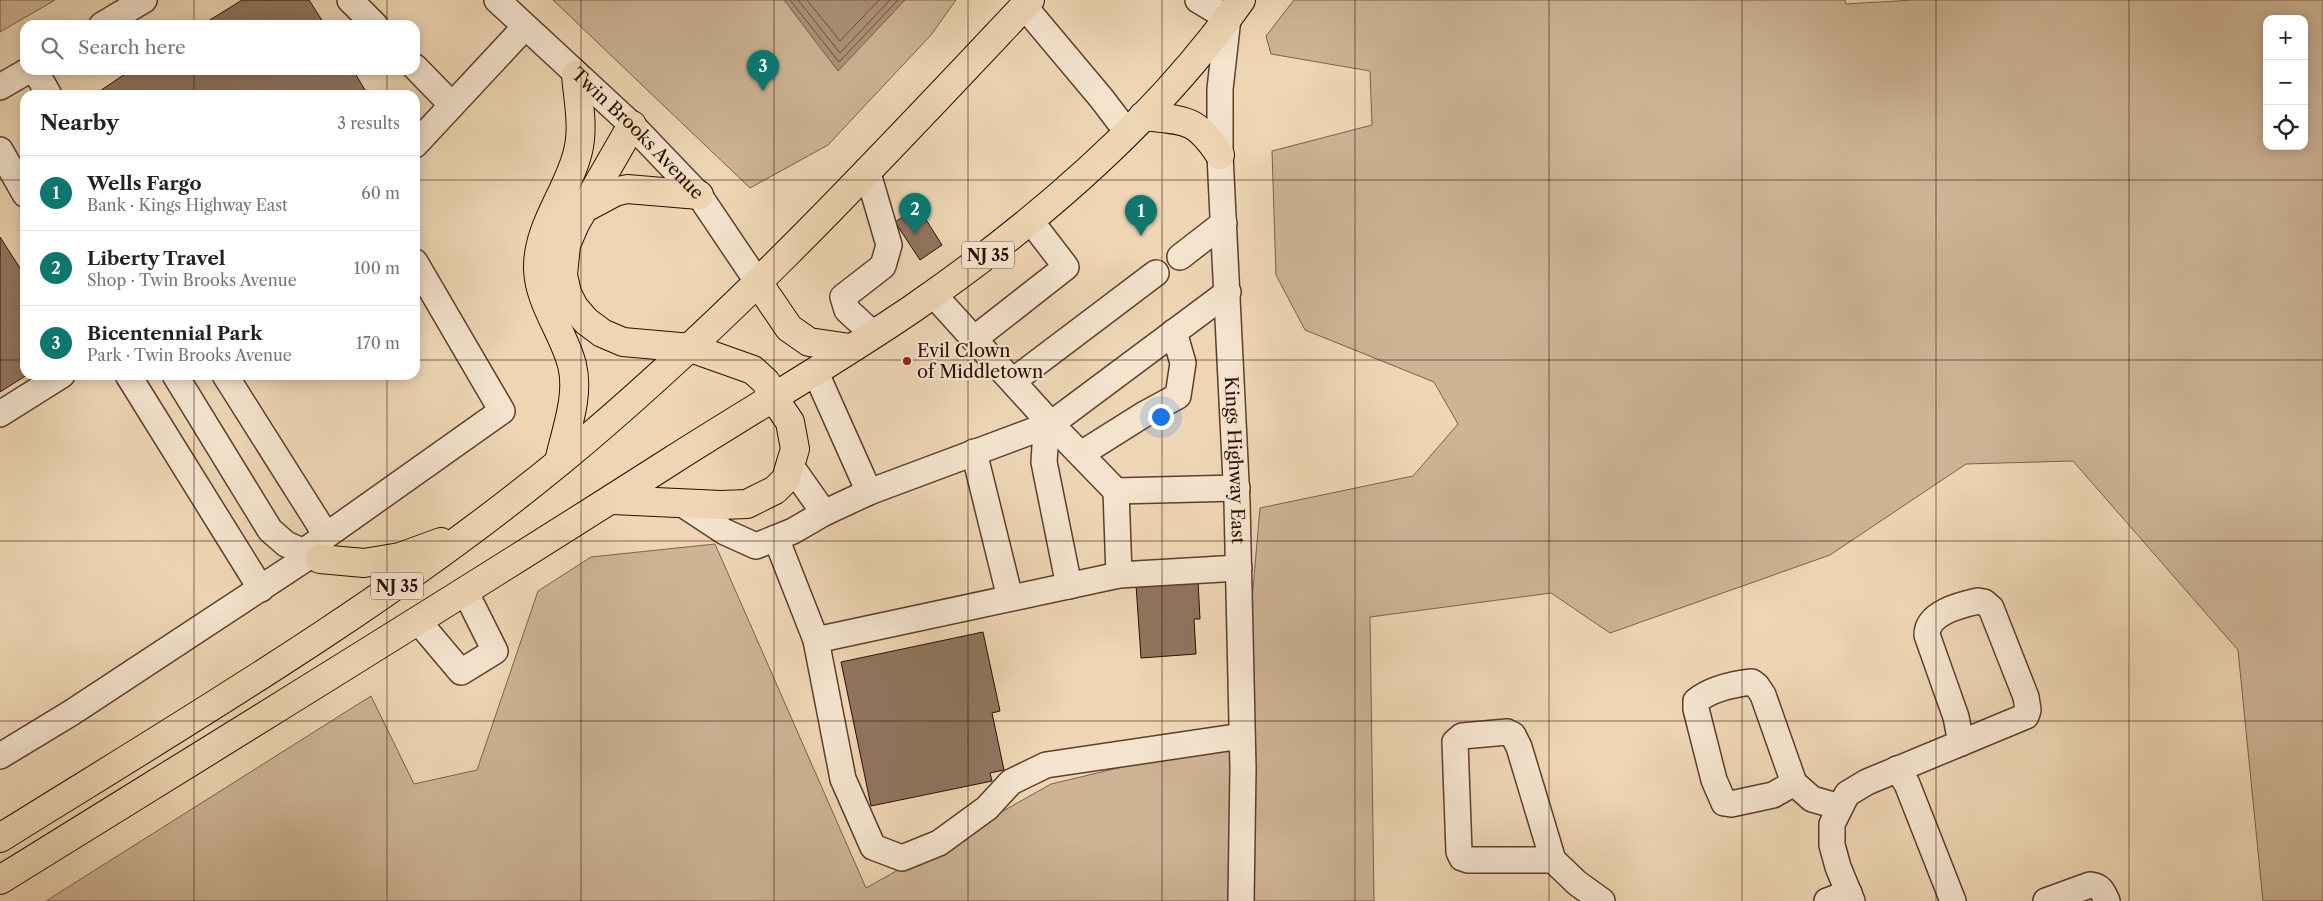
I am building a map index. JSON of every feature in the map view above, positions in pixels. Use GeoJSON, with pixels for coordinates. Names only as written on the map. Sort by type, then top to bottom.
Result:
{"type":"FeatureCollection","features":[{"type":"Feature","properties":{"kind":"highway","name":"NJ 35"},"geometry":{"type":"LineString","coordinates":[[0,838],[378,600],[469,533],[559,462],[691,348],[759,284],[1027,3]]}},
{"type":"Feature","properties":{"kind":"highway","name":"NJ 35"},"geometry":{"type":"LineString","coordinates":[[0,880],[612,500],[933,294],[1004,243],[1088,170],[1180,76],[1235,9]]}},
{"type":"Feature","properties":{"kind":"highway"},"geometry":{"type":"LineString","coordinates":[[559,462],[575,385],[569,353],[543,294],[538,271],[539,253],[547,225],[578,154],[581,136],[576,76]]}},
{"type":"Feature","properties":{"kind":"highway"},"geometry":{"type":"LineString","coordinates":[[1135,124],[1188,121],[1209,138],[1220,155]]}},
{"type":"Feature","properties":{"kind":"highway"},"geometry":{"type":"LineString","coordinates":[[612,500],[721,505],[748,504],[759,500],[775,490],[786,479],[795,450],[794,433],[790,422],[773,397],[766,382],[753,370],[691,348],[623,342],[602,333],[586,321],[574,307],[567,293],[563,260],[566,245],[575,224],[632,126]]}},
{"type":"Feature","properties":{"kind":"highway"},"geometry":{"type":"LineString","coordinates":[[586,207],[615,192],[627,189],[699,195]]}},
{"type":"Feature","properties":{"kind":"highway"},"geometry":{"type":"LineString","coordinates":[[759,284],[789,328],[796,333],[809,342],[850,348]]}},
{"type":"Feature","properties":{"kind":"highway"},"geometry":{"type":"LineString","coordinates":[[315,550],[364,563],[400,557],[469,533]]}},
{"type":"Feature","properties":{"kind":"street"},"geometry":{"type":"LineString","coordinates":[[110,20],[144,0]]}},
{"type":"Feature","properties":{"kind":"street"},"geometry":{"type":"LineString","coordinates":[[350,0],[370,20]]}},
{"type":"Feature","properties":{"kind":"street","name":"Twin Brooks Avenue"},"geometry":{"type":"LineString","coordinates":[[497,0],[576,76],[632,126],[699,195],[759,284]]}},
{"type":"Feature","properties":{"kind":"street"},"geometry":{"type":"LineString","coordinates":[[1198,0],[1235,9]]}},
{"type":"Feature","properties":{"kind":"street"},"geometry":{"type":"LineString","coordinates":[[1027,3],[1102,99],[1135,124]]}},
{"type":"Feature","properties":{"kind":"street","name":"Kings Highway East"},"geometry":{"type":"LineString","coordinates":[[1235,9],[1220,89],[1220,155],[1237,488],[1242,736],[1240,901]]}},
{"type":"Feature","properties":{"kind":"street"},"geometry":{"type":"LineString","coordinates":[[420,140],[525,27]]}},
{"type":"Feature","properties":{"kind":"street"},"geometry":{"type":"LineString","coordinates":[[420,72],[452,105]]}},
{"type":"Feature","properties":{"kind":"street"},"geometry":{"type":"LineString","coordinates":[[0,88],[20,75]]}},
{"type":"Feature","properties":{"kind":"street"},"geometry":{"type":"LineString","coordinates":[[38,75],[46,90]]}},
{"type":"Feature","properties":{"kind":"street"},"geometry":{"type":"LineString","coordinates":[[0,150],[20,185]]}},
{"type":"Feature","properties":{"kind":"street"},"geometry":{"type":"LineString","coordinates":[[868,170],[889,245],[884,266],[843,297],[847,310],[873,334]]}},
{"type":"Feature","properties":{"kind":"street"},"geometry":{"type":"LineString","coordinates":[[974,339],[1066,267],[1030,220]]}},
{"type":"Feature","properties":{"kind":"street"},"geometry":{"type":"LineString","coordinates":[[1180,256],[1224,223]]}},
{"type":"Feature","properties":{"kind":"street"},"geometry":{"type":"LineString","coordinates":[[0,756],[57,722],[261,589],[502,411],[420,271]]}},
{"type":"Feature","properties":{"kind":"street"},"geometry":{"type":"LineString","coordinates":[[1013,381],[1156,273]]}},
{"type":"Feature","properties":{"kind":"street"},"geometry":{"type":"LineString","coordinates":[[681,503],[725,532],[756,546],[793,532],[824,513],[869,492],[1051,424],[1228,292]]}},
{"type":"Feature","properties":{"kind":"street"},"geometry":{"type":"LineString","coordinates":[[933,294],[1051,424],[1116,491],[1119,575]]}},
{"type":"Feature","properties":{"kind":"street"},"geometry":{"type":"LineString","coordinates":[[1081,454],[1178,396],[1183,363],[1164,339]]}},
{"type":"Feature","properties":{"kind":"street"},"geometry":{"type":"LineString","coordinates":[[814,371],[869,492]]}},
{"type":"Feature","properties":{"kind":"street"},"geometry":{"type":"LineString","coordinates":[[0,414],[54,380]]}},
{"type":"Feature","properties":{"kind":"street"},"geometry":{"type":"LineString","coordinates":[[131,380],[261,589]]}},
{"type":"Feature","properties":{"kind":"street"},"geometry":{"type":"LineString","coordinates":[[178,380],[270,530],[286,544],[315,550]]}},
{"type":"Feature","properties":{"kind":"street"},"geometry":{"type":"LineString","coordinates":[[228,380],[315,550]]}},
{"type":"Feature","properties":{"kind":"street"},"geometry":{"type":"LineString","coordinates":[[1051,424],[1045,446],[1044,462],[1069,586]]}},
{"type":"Feature","properties":{"kind":"street"},"geometry":{"type":"LineString","coordinates":[[974,452],[1010,598]]}},
{"type":"Feature","properties":{"kind":"street"},"geometry":{"type":"LineString","coordinates":[[791,466],[824,513]]}},
{"type":"Feature","properties":{"kind":"street"},"geometry":{"type":"LineString","coordinates":[[1116,491],[1237,488]]}},
{"type":"Feature","properties":{"kind":"street"},"geometry":{"type":"LineString","coordinates":[[776,538],[816,640],[843,778],[873,847],[902,858],[939,843],[987,808],[1011,782],[1046,765],[1242,736]]}},
{"type":"Feature","properties":{"kind":"street"},"geometry":{"type":"LineString","coordinates":[[816,640],[1119,575],[1239,568]]}},
{"type":"Feature","properties":{"kind":"street"},"geometry":{"type":"LineString","coordinates":[[418,621],[461,672],[495,652],[465,591]]}},
{"type":"Feature","properties":{"kind":"street"},"geometry":{"type":"LineString","coordinates":[[1843,898],[1832,845],[1832,824],[1847,794],[1867,782],[2026,716],[2028,710],[2026,697],[1991,608],[1984,602],[1971,603],[1941,614],[1927,626],[1927,635],[1956,717],[1960,743]]}},
{"type":"Feature","properties":{"kind":"street"},"geometry":{"type":"LineString","coordinates":[[1794,783],[1773,794],[1731,804],[1724,803],[1714,780],[1696,709],[1696,701],[1704,695],[1738,684],[1752,682],[1758,686],[1794,783],[1812,799],[1840,807]]}},
{"type":"Feature","properties":{"kind":"street"},"geometry":{"type":"LineString","coordinates":[[1553,860],[1468,860],[1462,858],[1459,852],[1454,748],[1455,742],[1462,736],[1507,732],[1513,736],[1519,747],[1553,860],[1576,883],[1602,901]]}},
{"type":"Feature","properties":{"kind":"street"},"geometry":{"type":"LineString","coordinates":[[1897,769],[1907,784],[1953,901]]}},
{"type":"Feature","properties":{"kind":"street"},"geometry":{"type":"LineString","coordinates":[[2046,901],[2090,885],[2097,886],[2103,891],[2107,901]]}},
{"type":"Feature","properties":{"kind":"shaded area"},"geometry":{"type":"Polygon","coordinates":[[[0,0],[55,0],[20,20],[0,32],[0,0]]]}},
{"type":"Feature","properties":{"kind":"shaded area"},"geometry":{"type":"Polygon","coordinates":[[[553,0],[956,0],[931,35],[828,145],[750,188],[553,0]]]}},
{"type":"Feature","properties":{"kind":"shaded area"},"geometry":{"type":"Polygon","coordinates":[[[1294,0],[1845,0],[1846,4],[1912,0],[2323,0],[2323,901],[2263,901],[2238,650],[2073,461],[1966,464],[1830,555],[1610,633],[1551,593],[1370,617],[1374,901],[46,901],[371,696],[414,784],[477,770],[538,591],[591,557],[715,544],[866,888],[1051,784],[1240,739],[1260,508],[1413,476],[1458,424],[1434,382],[1305,330],[1276,275],[1272,151],[1372,125],[1370,71],[1271,54],[1266,36],[1294,0]]]}},
{"type":"Feature","properties":{"kind":"water"},"geometry":{"type":"Polygon","coordinates":[[[784,0],[905,0],[838,71],[784,0]]]}},
{"type":"Feature","properties":{"kind":"building"},"geometry":{"type":"Polygon","coordinates":[[[242,0],[309,0],[322,20],[210,20],[242,0]]]}},
{"type":"Feature","properties":{"kind":"building"},"geometry":{"type":"Polygon","coordinates":[[[124,75],[356,75],[365,90],[101,90],[124,75]]]}},
{"type":"Feature","properties":{"kind":"building"},"geometry":{"type":"Polygon","coordinates":[[[918,207],[942,245],[920,260],[895,222],[918,207]]]}},
{"type":"Feature","properties":{"kind":"building"},"geometry":{"type":"Polygon","coordinates":[[[0,237],[20,268],[20,379],[0,392],[0,237]]]}},
{"type":"Feature","properties":{"kind":"building"},"geometry":{"type":"Polygon","coordinates":[[[1198,581],[1200,619],[1194,619],[1196,654],[1141,658],[1136,585],[1198,581]]]}},
{"type":"Feature","properties":{"kind":"building"},"geometry":{"type":"Polygon","coordinates":[[[983,632],[1000,711],[992,713],[1004,770],[990,773],[992,781],[871,806],[841,662],[983,632]]]}},
{"type":"Feature","properties":{"kind":"place","name":"Bicentennial Park"},"geometry":{"type":"Point","coordinates":[763,91]}},
{"type":"Feature","properties":{"kind":"place","name":"Liberty Travel"},"geometry":{"type":"Point","coordinates":[915,234]}},
{"type":"Feature","properties":{"kind":"place","name":"Wells Fargo"},"geometry":{"type":"Point","coordinates":[1141,236]}},
{"type":"Feature","properties":{"kind":"place","name":"Evil Clown of Middletown"},"geometry":{"type":"Point","coordinates":[907,361]}}]}
